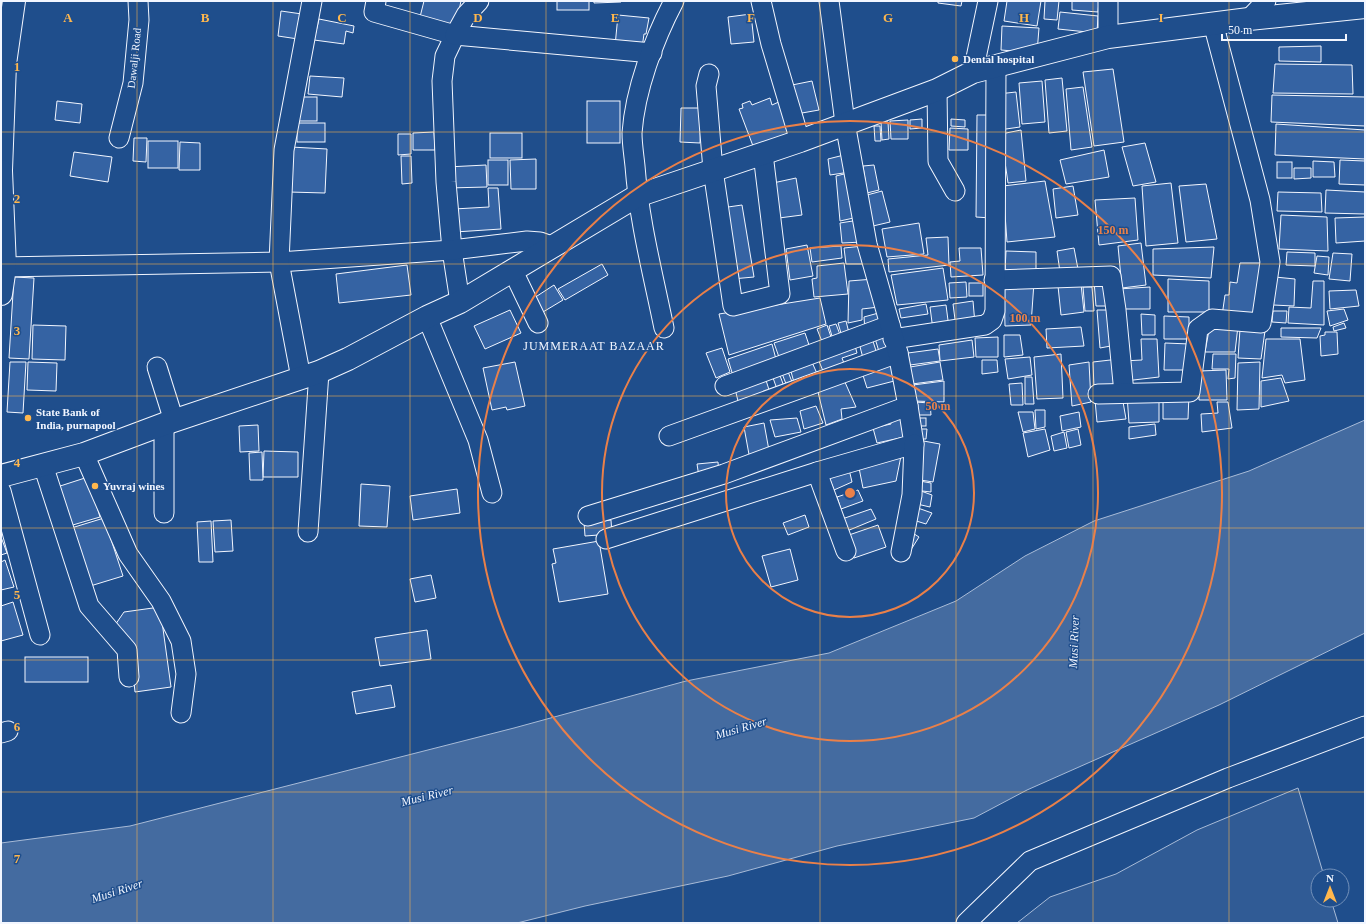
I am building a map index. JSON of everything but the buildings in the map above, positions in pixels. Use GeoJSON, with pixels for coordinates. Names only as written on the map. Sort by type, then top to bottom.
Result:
{"type":"FeatureCollection","features":[{"type":"Feature","properties":{"kind":"main road"},"geometry":{"type":"LineString","coordinates":[[1,294],[3,267],[1,171],[6,64],[14,1]]}},
{"type":"Feature","properties":{"kind":"main road"},"geometry":{"type":"LineString","coordinates":[[1,476],[84,454],[169,422],[310,375],[348,359],[427,316],[460,302],[637,196],[800,141],[937,90],[973,72],[1108,38],[1249,18],[1365,7]]}},
{"type":"Feature","properties":{"kind":"street","name":"Dawalji Road"},"geometry":{"type":"LineString","coordinates":[[119,138],[133,83],[139,20],[138,1]]}},
{"type":"Feature","properties":{"kind":"street"},"geometry":{"type":"LineString","coordinates":[[308,532],[310,375],[279,262],[284,150],[312,1]]}},
{"type":"Feature","properties":{"kind":"street"},"geometry":{"type":"LineString","coordinates":[[376,1],[374,12],[455,35],[652,53]]}},
{"type":"Feature","properties":{"kind":"street"},"geometry":{"type":"LineString","coordinates":[[460,302],[452,250],[446,182],[442,81],[445,56],[466,15],[479,1]]}},
{"type":"Feature","properties":{"kind":"street"},"geometry":{"type":"LineString","coordinates":[[664,328],[637,196],[632,135],[635,104],[665,18],[674,1]]}},
{"type":"Feature","properties":{"kind":"street"},"geometry":{"type":"LineString","coordinates":[[761,1],[771,44],[800,141]]}},
{"type":"Feature","properties":{"kind":"street"},"geometry":{"type":"LineString","coordinates":[[829,1],[845,123],[867,244],[894,339],[908,406],[914,444],[912,495],[901,552]]}},
{"type":"Feature","properties":{"kind":"street"},"geometry":{"type":"LineString","coordinates":[[973,72],[988,1]]}},
{"type":"Feature","properties":{"kind":"street"},"geometry":{"type":"LineString","coordinates":[[1108,1],[1108,38]]}},
{"type":"Feature","properties":{"kind":"street"},"geometry":{"type":"LineString","coordinates":[[1249,18],[1266,1]]}},
{"type":"Feature","properties":{"kind":"street"},"geometry":{"type":"LineString","coordinates":[[1098,394],[1190,392],[1198,329],[1212,319],[1261,323],[1270,262],[1268,247],[1260,200],[1213,24]]}},
{"type":"Feature","properties":{"kind":"street"},"geometry":{"type":"LineString","coordinates":[[725,386],[894,339],[985,325],[992,320],[995,311],[996,66]]}},
{"type":"Feature","properties":{"kind":"street"},"geometry":{"type":"LineString","coordinates":[[709,74],[706,86],[713,170],[733,306],[780,294],[763,154]]}},
{"type":"Feature","properties":{"kind":"street"},"geometry":{"type":"LineString","coordinates":[[937,90],[938,161],[955,191]]}},
{"type":"Feature","properties":{"kind":"street"},"geometry":{"type":"LineString","coordinates":[[3,267],[279,262],[452,250],[527,241],[540,242],[554,247]]}},
{"type":"Feature","properties":{"kind":"street"},"geometry":{"type":"LineString","coordinates":[[513,271],[538,323]]}},
{"type":"Feature","properties":{"kind":"street"},"geometry":{"type":"LineString","coordinates":[[994,280],[1110,276],[1116,310],[1124,393]]}},
{"type":"Feature","properties":{"kind":"street"},"geometry":{"type":"LineString","coordinates":[[427,316],[478,440],[492,493]]}},
{"type":"Feature","properties":{"kind":"street"},"geometry":{"type":"LineString","coordinates":[[669,436],[894,339]]}},
{"type":"Feature","properties":{"kind":"street"},"geometry":{"type":"LineString","coordinates":[[157,367],[169,422],[164,513]]}},
{"type":"Feature","properties":{"kind":"street"},"geometry":{"type":"LineString","coordinates":[[588,516],[724,474],[908,406]]}},
{"type":"Feature","properties":{"kind":"street"},"geometry":{"type":"LineString","coordinates":[[606,539],[817,472],[914,444]]}},
{"type":"Feature","properties":{"kind":"street"},"geometry":{"type":"LineString","coordinates":[[84,454],[128,554],[161,601],[181,641],[186,674],[181,713]]}},
{"type":"Feature","properties":{"kind":"street"},"geometry":{"type":"LineString","coordinates":[[43,465],[89,606],[127,650],[129,677]]}},
{"type":"Feature","properties":{"kind":"street"},"geometry":{"type":"LineString","coordinates":[[817,472],[846,551]]}},
{"type":"Feature","properties":{"kind":"street"},"geometry":{"type":"LineString","coordinates":[[1,491],[40,635]]}},
{"type":"Feature","properties":{"kind":"street"},"geometry":{"type":"LineString","coordinates":[[966,923],[1030,861],[1228,778],[1365,726]]}},
{"type":"Feature","properties":{"kind":"shaded area"},"geometry":{"type":"Polygon","coordinates":[[[1298,788],[1322,868],[1310,868],[1310,908],[1333,908],[1338,923],[1017,923],[1050,897],[1116,874],[1197,830],[1298,788]]]}},
{"type":"Feature","properties":{"kind":"water","name":"Musi River"},"geometry":{"type":"Polygon","coordinates":[[[1365,420],[1365,633],[1219,705],[1027,790],[974,818],[837,846],[728,876],[585,906],[517,923],[1,923],[1,843],[130,826],[514,728],[686,681],[829,653],[956,601],[1025,556],[1094,521],[1249,471],[1365,420]]]}},
{"type":"Feature","properties":{"kind":"place","name":"Dental hospital"},"geometry":{"type":"Point","coordinates":[955,59]}},
{"type":"Feature","properties":{"kind":"place","name":"State Bank of India, purnapool"},"geometry":{"type":"Point","coordinates":[28,418]}},
{"type":"Feature","properties":{"kind":"place","name":"Yuvraj wines"},"geometry":{"type":"Point","coordinates":[95,486]}},
{"type":"Feature","properties":{"kind":"district","name":"JUMMERAAT BAZAAR"},"geometry":{"type":"Point","coordinates":[594,346]}}]}
